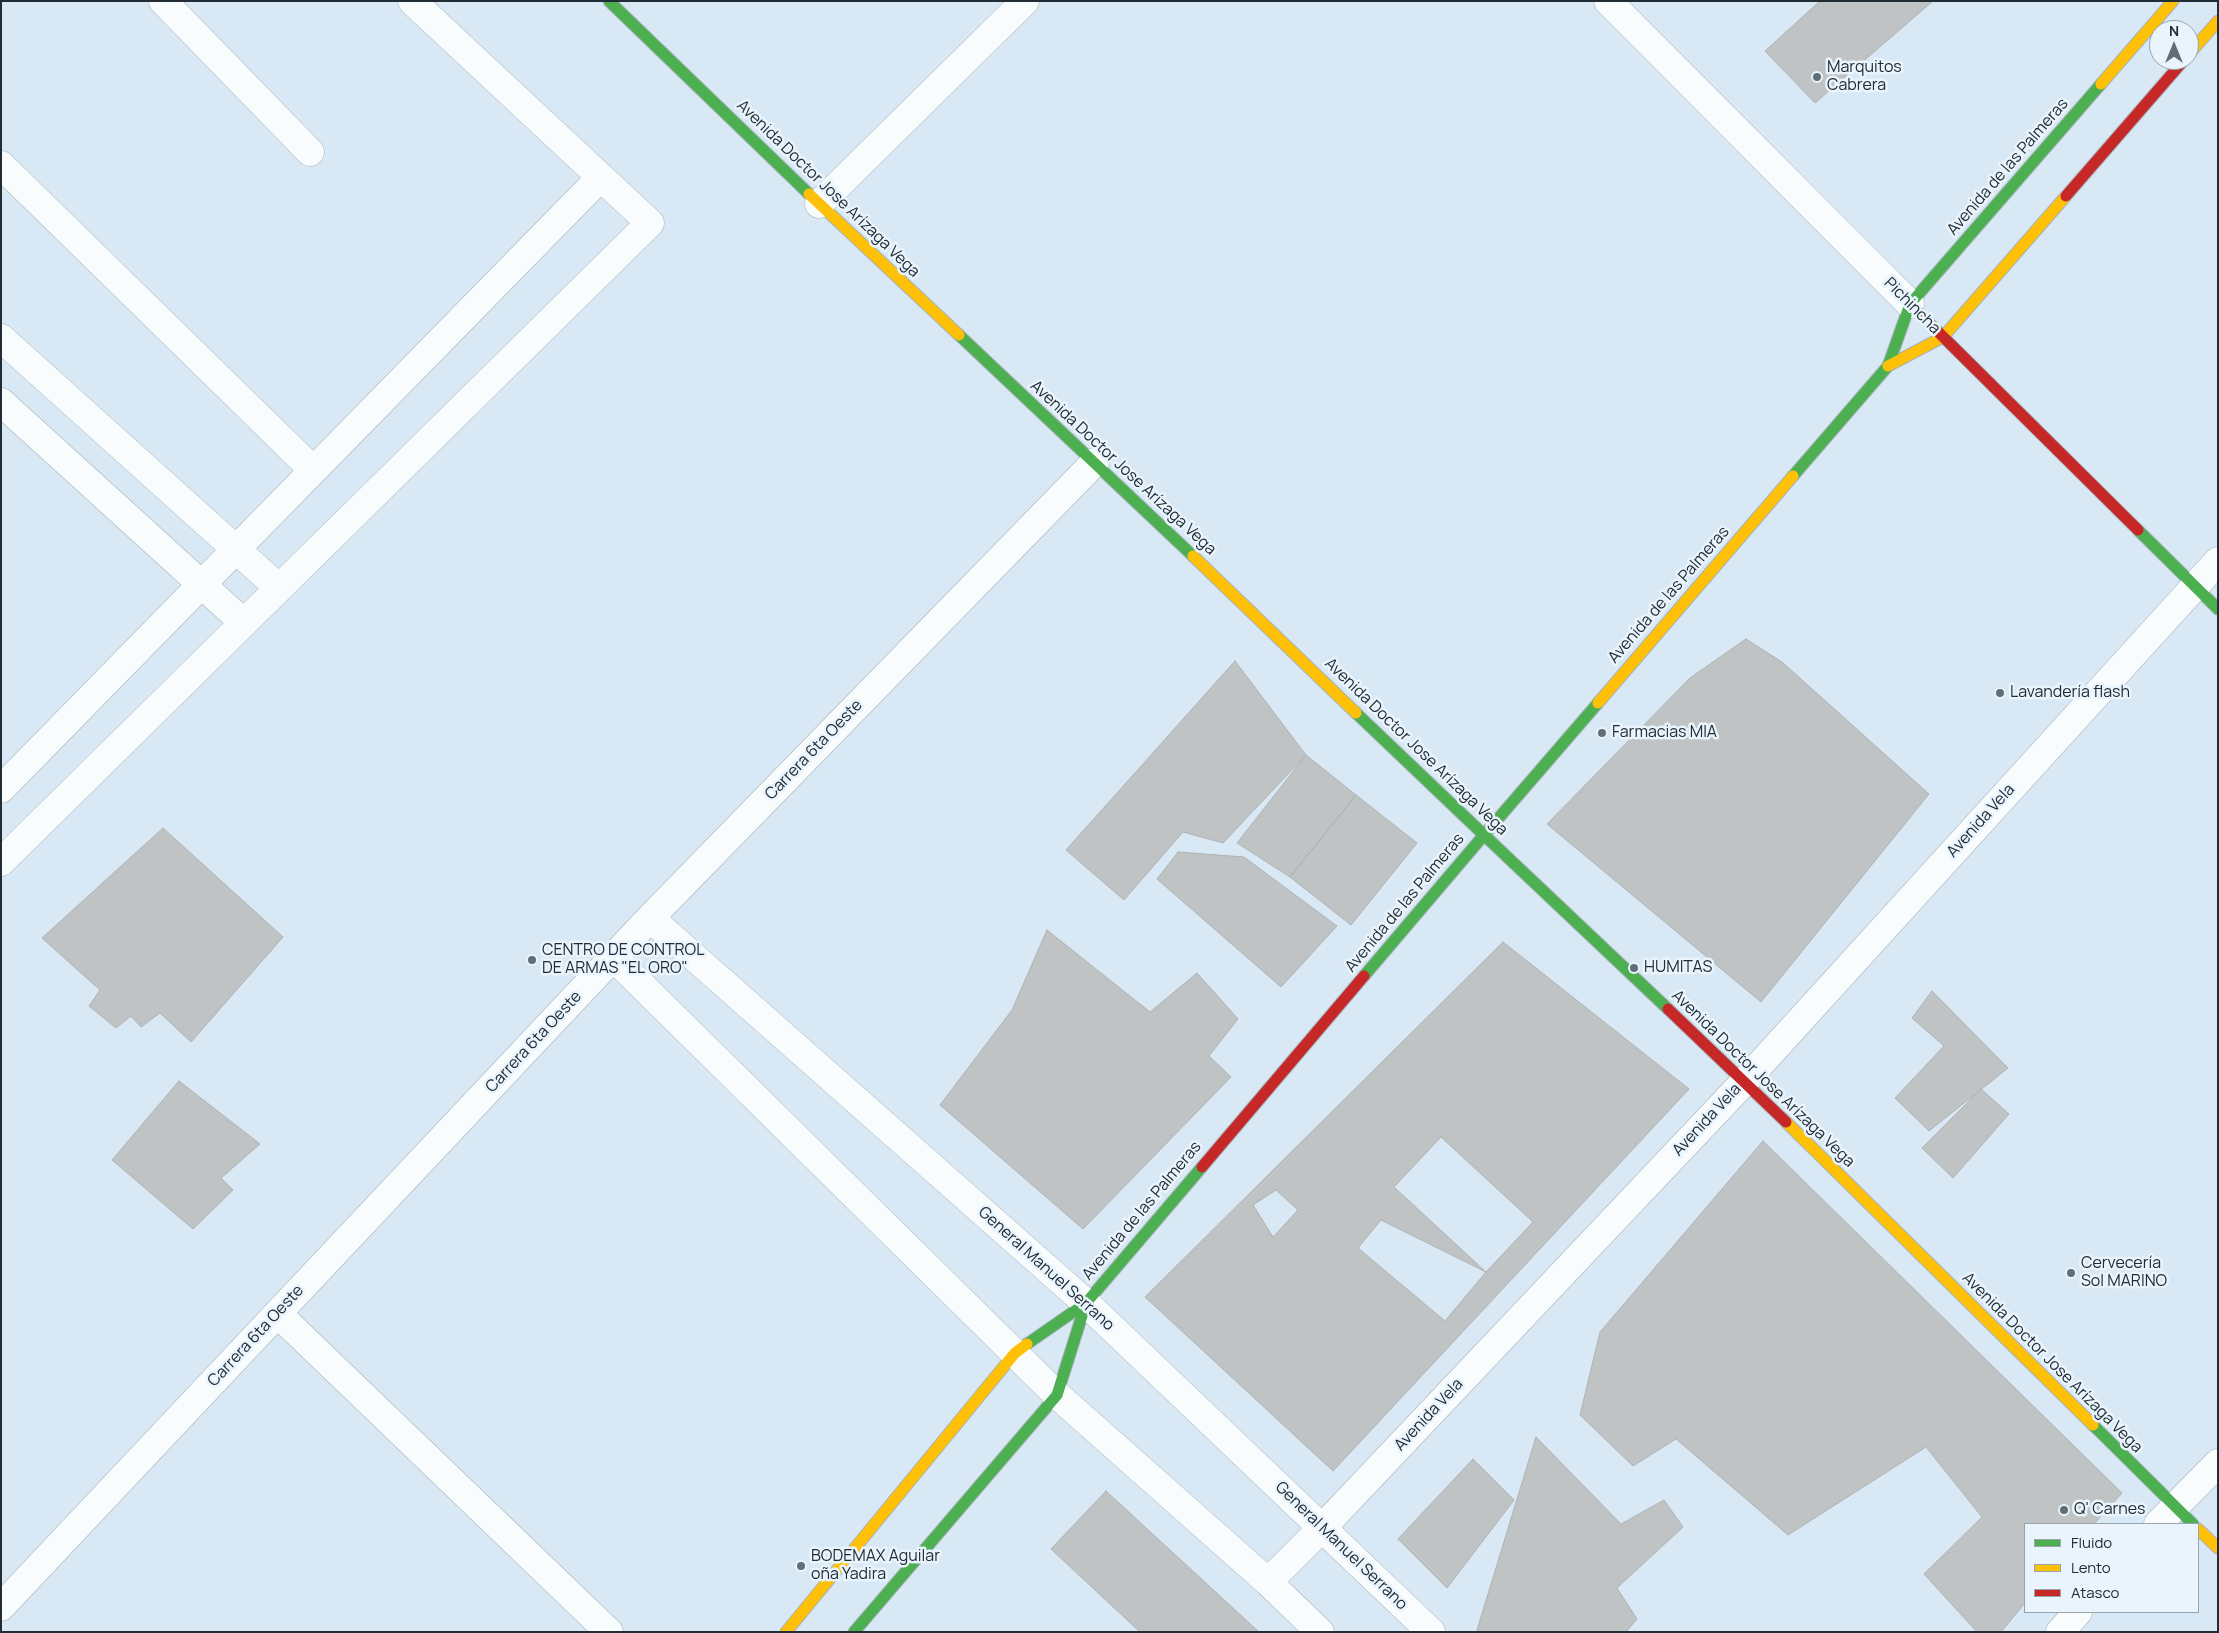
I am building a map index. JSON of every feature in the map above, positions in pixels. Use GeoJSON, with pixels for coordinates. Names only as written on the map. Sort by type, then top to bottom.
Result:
{"type":"FeatureCollection","features":[{"type":"Feature","properties":{"kind":"main road","name":"Avenida Doctor Jose Arízaga Vega"},"geometry":{"type":"LineString","coordinates":[[609,1],[819,204],[1094,462],[1744,1081],[2175,1518]]}},
{"type":"Feature","properties":{"kind":"main road","name":"Avenida de las Palmeras"},"geometry":{"type":"LineString","coordinates":[[786,1632],[1015,1353],[1086,1303],[1484,835],[1888,366],[1910,304],[2173,1]]}},
{"type":"Feature","properties":{"kind":"main road"},"geometry":{"type":"LineString","coordinates":[[2199,43],[2218,21]]}},
{"type":"Feature","properties":{"kind":"main road","name":"Avenida de las Palmeras"},"geometry":{"type":"LineString","coordinates":[[1888,366],[1943,337],[2175,70]]}},
{"type":"Feature","properties":{"kind":"main road","name":"Pichincha"},"geometry":{"type":"LineString","coordinates":[[1910,304],[2218,609]]}},
{"type":"Feature","properties":{"kind":"main road","name":"Avenida de las Palmeras"},"geometry":{"type":"LineString","coordinates":[[854,1632],[1057,1396],[1086,1303]]}},
{"type":"Feature","properties":{"kind":"main road"},"geometry":{"type":"LineString","coordinates":[[2199,1530],[2218,1548]]}},
{"type":"Feature","properties":{"kind":"street"},"geometry":{"type":"LineString","coordinates":[[164,1],[310,152]]}},
{"type":"Feature","properties":{"kind":"street"},"geometry":{"type":"LineString","coordinates":[[1,862],[650,224],[412,1]]}},
{"type":"Feature","properties":{"kind":"street"},"geometry":{"type":"LineString","coordinates":[[819,204],[1025,1]]}},
{"type":"Feature","properties":{"kind":"street","name":"Pichincha"},"geometry":{"type":"LineString","coordinates":[[1608,1],[1910,304]]}},
{"type":"Feature","properties":{"kind":"street"},"geometry":{"type":"LineString","coordinates":[[1,165],[314,470]]}},
{"type":"Feature","properties":{"kind":"street"},"geometry":{"type":"LineString","coordinates":[[1,789],[601,178]]}},
{"type":"Feature","properties":{"kind":"street"},"geometry":{"type":"LineString","coordinates":[[1,338],[279,588]]}},
{"type":"Feature","properties":{"kind":"street"},"geometry":{"type":"LineString","coordinates":[[1,402],[244,623]]}},
{"type":"Feature","properties":{"kind":"street","name":"Carrera 6ta Oeste"},"geometry":{"type":"LineString","coordinates":[[1,1606],[650,918],[1094,462]]}},
{"type":"Feature","properties":{"kind":"street","name":"Avenida Vela"},"geometry":{"type":"LineString","coordinates":[[1268,1582],[1322,1528],[1744,1081],[2218,561]]}},
{"type":"Feature","properties":{"kind":"street","name":"General Manuel Serrano"},"geometry":{"type":"LineString","coordinates":[[650,918],[1086,1303],[1431,1632]]}},
{"type":"Feature","properties":{"kind":"street"},"geometry":{"type":"LineString","coordinates":[[613,957],[1057,1396],[1268,1582],[1320,1632]]}},
{"type":"Feature","properties":{"kind":"street"},"geometry":{"type":"LineString","coordinates":[[278,1314],[609,1632]]}},
{"type":"Feature","properties":{"kind":"street"},"geometry":{"type":"LineString","coordinates":[[2175,1518],[2218,1463]]}},
{"type":"Feature","properties":{"kind":"street"},"geometry":{"type":"LineString","coordinates":[[2060,1632],[2077,1613]]}},
{"type":"Feature","properties":{"kind":"building","name":"Marquitos Cabrera"},"geometry":{"type":"Polygon","coordinates":[[[1820,1],[1933,1],[1815,103],[1765,51],[1820,1]]]}},
{"type":"Feature","properties":{"kind":"building"},"geometry":{"type":"Polygon","coordinates":[[[1746,639],[1782,662],[1929,794],[1761,1002],[1547,824],[1690,678],[1746,639]]]}},
{"type":"Feature","properties":{"kind":"building"},"geometry":{"type":"Polygon","coordinates":[[[1235,661],[1306,755],[1223,843],[1183,832],[1124,900],[1066,850],[1235,661]]]}},
{"type":"Feature","properties":{"kind":"building"},"geometry":{"type":"Polygon","coordinates":[[[1306,755],[1356,795],[1290,877],[1237,843],[1306,755]]]}},
{"type":"Feature","properties":{"kind":"building"},"geometry":{"type":"Polygon","coordinates":[[[1356,795],[1417,843],[1351,925],[1290,877],[1356,795]]]}},
{"type":"Feature","properties":{"kind":"building"},"geometry":{"type":"Polygon","coordinates":[[[163,828],[283,937],[191,1042],[160,1013],[141,1027],[131,1016],[116,1028],[89,1006],[100,990],[42,938],[163,828]]]}},
{"type":"Feature","properties":{"kind":"building"},"geometry":{"type":"Polygon","coordinates":[[[1178,852],[1244,857],[1337,926],[1281,987],[1157,879],[1178,852]]]}},
{"type":"Feature","properties":{"kind":"building"},"geometry":{"type":"Polygon","coordinates":[[[1047,930],[1150,1012],[1197,973],[1238,1019],[1209,1056],[1231,1077],[1083,1229],[940,1105],[1012,1010],[1047,930]]]}},
{"type":"Feature","properties":{"kind":"building"},"geometry":{"type":"Polygon","coordinates":[[[1503,942],[1689,1089],[1333,1471],[1145,1297],[1503,942]]]}},
{"type":"Feature","properties":{"kind":"building"},"geometry":{"type":"Polygon","coordinates":[[[1932,991],[2008,1068],[1929,1131],[1895,1098],[1944,1046],[1912,1018],[1932,991]]]}},
{"type":"Feature","properties":{"kind":"building"},"geometry":{"type":"Polygon","coordinates":[[[179,1081],[260,1144],[221,1178],[233,1190],[193,1229],[112,1160],[179,1081]]]}},
{"type":"Feature","properties":{"kind":"building"},"geometry":{"type":"Polygon","coordinates":[[[1981,1089],[2009,1114],[1953,1178],[1922,1148],[1981,1089]]]}},
{"type":"Feature","properties":{"kind":"building"},"geometry":{"type":"Polygon","coordinates":[[[1441,1137],[1533,1222],[1486,1272],[1394,1187],[1441,1137]]]}},
{"type":"Feature","properties":{"kind":"building"},"geometry":{"type":"Polygon","coordinates":[[[1763,1141],[2122,1493],[2095,1523],[2024,1523],[2024,1604],[2001,1632],[1977,1632],[1924,1574],[1982,1517],[1926,1447],[1788,1535],[1676,1439],[1633,1466],[1580,1415],[1600,1332],[1763,1141]]]}},
{"type":"Feature","properties":{"kind":"building"},"geometry":{"type":"Polygon","coordinates":[[[1276,1190],[1298,1210],[1273,1237],[1253,1205],[1276,1190]]]}},
{"type":"Feature","properties":{"kind":"building"},"geometry":{"type":"Polygon","coordinates":[[[1381,1220],[1486,1272],[1445,1321],[1358,1248],[1381,1220]]]}},
{"type":"Feature","properties":{"kind":"building"},"geometry":{"type":"Polygon","coordinates":[[[1536,1437],[1621,1524],[1664,1500],[1683,1527],[1617,1588],[1637,1619],[1626,1632],[1479,1632],[1477,1630],[1536,1437]]]}},
{"type":"Feature","properties":{"kind":"building"},"geometry":{"type":"Polygon","coordinates":[[[1473,1459],[1514,1500],[1447,1588],[1398,1539],[1473,1459]]]}},
{"type":"Feature","properties":{"kind":"building"},"geometry":{"type":"Polygon","coordinates":[[[1106,1491],[1259,1632],[1140,1632],[1051,1549],[1106,1491]]]}},
{"type":"Feature","properties":{"kind":"traffic: fast"},"geometry":{"type":"LineString","coordinates":[[609,1],[809,194]]}},
{"type":"Feature","properties":{"kind":"traffic: fast"},"geometry":{"type":"LineString","coordinates":[[1793,476],[1888,366],[1910,304],[2101,84]]}},
{"type":"Feature","properties":{"kind":"traffic: fast"},"geometry":{"type":"LineString","coordinates":[[959,335],[1193,556]]}},
{"type":"Feature","properties":{"kind":"traffic: fast"},"geometry":{"type":"LineString","coordinates":[[2138,530],[2218,609]]}},
{"type":"Feature","properties":{"kind":"traffic: fast"},"geometry":{"type":"LineString","coordinates":[[1356,713],[1484,835],[1598,703]]}},
{"type":"Feature","properties":{"kind":"traffic: fast"},"geometry":{"type":"LineString","coordinates":[[1364,976],[1484,835],[1668,1009]]}},
{"type":"Feature","properties":{"kind":"traffic: fast"},"geometry":{"type":"LineString","coordinates":[[1027,1344],[1086,1303],[1202,1167]]}},
{"type":"Feature","properties":{"kind":"traffic: fast"},"geometry":{"type":"LineString","coordinates":[[854,1632],[1057,1395],[1086,1303]]}},
{"type":"Feature","properties":{"kind":"traffic: fast"},"geometry":{"type":"LineString","coordinates":[[2093,1425],[2192,1523]]}},
{"type":"Feature","properties":{"kind":"traffic: slow"},"geometry":{"type":"LineString","coordinates":[[2101,84],[2173,1]]}},
{"type":"Feature","properties":{"kind":"traffic: slow"},"geometry":{"type":"LineString","coordinates":[[2199,43],[2218,21]]}},
{"type":"Feature","properties":{"kind":"traffic: slow"},"geometry":{"type":"LineString","coordinates":[[809,194],[959,335]]}},
{"type":"Feature","properties":{"kind":"traffic: slow"},"geometry":{"type":"LineString","coordinates":[[1888,366],[1943,337],[2066,196]]}},
{"type":"Feature","properties":{"kind":"traffic: slow"},"geometry":{"type":"LineString","coordinates":[[1598,703],[1793,476]]}},
{"type":"Feature","properties":{"kind":"traffic: slow"},"geometry":{"type":"LineString","coordinates":[[1193,556],[1356,713]]}},
{"type":"Feature","properties":{"kind":"traffic: slow"},"geometry":{"type":"LineString","coordinates":[[1786,1122],[2093,1425]]}},
{"type":"Feature","properties":{"kind":"traffic: slow"},"geometry":{"type":"LineString","coordinates":[[786,1632],[1015,1353],[1027,1344]]}},
{"type":"Feature","properties":{"kind":"traffic: slow"},"geometry":{"type":"LineString","coordinates":[[2199,1530],[2218,1548]]}},
{"type":"Feature","properties":{"kind":"traffic: jam"},"geometry":{"type":"LineString","coordinates":[[2066,196],[2175,70]]}},
{"type":"Feature","properties":{"kind":"traffic: jam"},"geometry":{"type":"LineString","coordinates":[[1910,304],[2138,530]]}},
{"type":"Feature","properties":{"kind":"traffic: jam"},"geometry":{"type":"LineString","coordinates":[[1202,1167],[1364,976]]}},
{"type":"Feature","properties":{"kind":"traffic: jam"},"geometry":{"type":"LineString","coordinates":[[1668,1009],[1786,1122]]}},
{"type":"Feature","properties":{"kind":"place","name":"Marquitos Cabrera"},"geometry":{"type":"Point","coordinates":[1817,77]}},
{"type":"Feature","properties":{"kind":"place","name":"Lavandería flash"},"geometry":{"type":"Point","coordinates":[2000,693]}},
{"type":"Feature","properties":{"kind":"place","name":"Farmacias MIA"},"geometry":{"type":"Point","coordinates":[1602,733]}},
{"type":"Feature","properties":{"kind":"place","name":"CENTRO DE CONTROL DE ARMAS \"EL ORO\""},"geometry":{"type":"Point","coordinates":[532,960]}},
{"type":"Feature","properties":{"kind":"place","name":"HUMITAS"},"geometry":{"type":"Point","coordinates":[1634,968]}},
{"type":"Feature","properties":{"kind":"place","name":"Cervecería Sol MARINO"},"geometry":{"type":"Point","coordinates":[2071,1273]}},
{"type":"Feature","properties":{"kind":"place","name":"Q' Carnes"},"geometry":{"type":"Point","coordinates":[2064,1510]}},
{"type":"Feature","properties":{"kind":"place","name":"BODEMAX Aguilar oña Yadira"},"geometry":{"type":"Point","coordinates":[801,1566]}}]}
